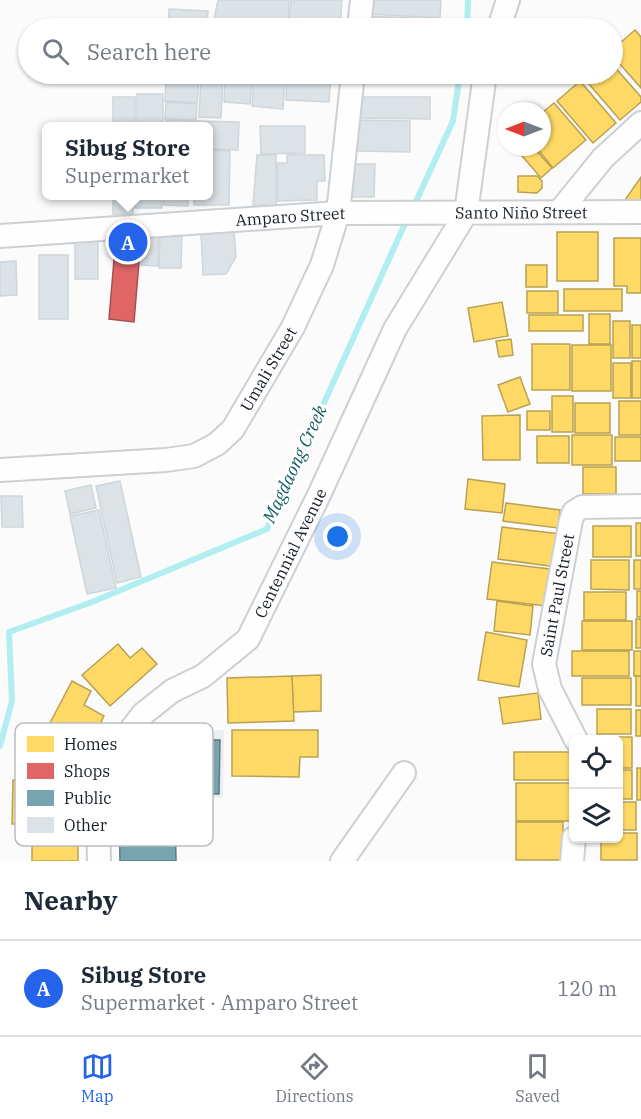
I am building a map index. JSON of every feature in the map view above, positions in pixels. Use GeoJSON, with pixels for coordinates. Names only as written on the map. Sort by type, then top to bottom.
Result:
{"type":"FeatureCollection","features":[{"type":"Feature","properties":{"kind":"street"},"geometry":{"type":"LineString","coordinates":[[360,18],[362,0]]}},
{"type":"Feature","properties":{"kind":"street"},"geometry":{"type":"LineString","coordinates":[[502,18],[508,0]]}},
{"type":"Feature","properties":{"kind":"street","name":"Umali Street"},"geometry":{"type":"LineString","coordinates":[[0,470],[166,460],[194,456],[217,444],[233,429],[293,327],[322,265],[338,213],[352,84]]}},
{"type":"Feature","properties":{"kind":"street"},"geometry":{"type":"LineString","coordinates":[[456,213],[483,84]]}},
{"type":"Feature","properties":{"kind":"street"},"geometry":{"type":"LineString","coordinates":[[560,211],[603,158],[641,123]]}},
{"type":"Feature","properties":{"kind":"street","name":"Santo Niño Street"},"geometry":{"type":"LineString","coordinates":[[401,213],[641,212]]}},
{"type":"Feature","properties":{"kind":"street","name":"Amparo Street"},"geometry":{"type":"LineString","coordinates":[[0,236],[338,213],[401,213]]}},
{"type":"Feature","properties":{"kind":"street","name":"Centennial Avenue"},"geometry":{"type":"LineString","coordinates":[[136,723],[143,714],[172,692],[203,676],[248,639],[320,495],[395,329],[456,213]]}},
{"type":"Feature","properties":{"kind":"street","name":"Saint Paul Street"},"geometry":{"type":"LineString","coordinates":[[573,735],[550,689],[544,664],[571,520],[574,512],[582,507],[641,506]]}},
{"type":"Feature","properties":{"kind":"street"},"geometry":{"type":"LineString","coordinates":[[342,861],[404,773]]}},
{"type":"Feature","properties":{"kind":"street"},"geometry":{"type":"LineString","coordinates":[[572,861],[574,843]]}},
{"type":"Feature","properties":{"kind":"street","name":"Centennial Avenue"},"geometry":{"type":"LineString","coordinates":[[99,846],[99,861]]}},
{"type":"Feature","properties":{"kind":"shaded area"},"geometry":{"type":"Polygon","coordinates":[[[224,730],[223,798],[213,798],[213,731],[224,730]]]}},
{"type":"Feature","properties":{"kind":"building: Homes"},"geometry":{"type":"Polygon","coordinates":[[[635,30],[641,37],[641,88],[623,68],[623,40],[635,30]]]}},
{"type":"Feature","properties":{"kind":"building: Homes"},"geometry":{"type":"Polygon","coordinates":[[[623,77],[641,97],[641,102],[620,120],[589,84],[623,84],[623,77]]]}},
{"type":"Feature","properties":{"kind":"building: Homes"},"geometry":{"type":"Polygon","coordinates":[[[577,84],[583,84],[616,123],[593,143],[557,101],[577,84]]]}},
{"type":"Feature","properties":{"kind":"building: Homes"},"geometry":{"type":"Polygon","coordinates":[[[554,103],[586,140],[553,168],[543,156],[551,156],[551,106],[554,103]]]}},
{"type":"Feature","properties":{"kind":"building: Homes"},"geometry":{"type":"Polygon","coordinates":[[[522,156],[541,156],[552,168],[541,178],[522,156]]]}},
{"type":"Feature","properties":{"kind":"building: Homes"},"geometry":{"type":"Polygon","coordinates":[[[518,176],[537,176],[542,181],[542,188],[537,193],[518,192],[518,176]]]}},
{"type":"Feature","properties":{"kind":"building: Homes"},"geometry":{"type":"Polygon","coordinates":[[[641,177],[641,202],[623,203],[641,177]]]}},
{"type":"Feature","properties":{"kind":"building: Homes"},"geometry":{"type":"Polygon","coordinates":[[[557,232],[598,232],[598,281],[557,281],[557,232]]]}},
{"type":"Feature","properties":{"kind":"building: Homes"},"geometry":{"type":"Polygon","coordinates":[[[614,238],[641,238],[641,293],[627,293],[627,286],[614,286],[614,238]]]}},
{"type":"Feature","properties":{"kind":"building: Homes"},"geometry":{"type":"Polygon","coordinates":[[[526,265],[547,265],[547,287],[526,287],[526,265]]]}},
{"type":"Feature","properties":{"kind":"building: Homes"},"geometry":{"type":"Polygon","coordinates":[[[564,289],[622,289],[622,311],[564,311],[564,289]]]}},
{"type":"Feature","properties":{"kind":"building: Homes"},"geometry":{"type":"Polygon","coordinates":[[[527,291],[558,291],[558,313],[527,313],[527,291]]]}},
{"type":"Feature","properties":{"kind":"building: Homes"},"geometry":{"type":"Polygon","coordinates":[[[502,302],[508,336],[474,342],[468,308],[502,302]]]}},
{"type":"Feature","properties":{"kind":"building: Homes"},"geometry":{"type":"Polygon","coordinates":[[[589,314],[610,314],[610,344],[589,344],[589,314]]]}},
{"type":"Feature","properties":{"kind":"building: Homes"},"geometry":{"type":"Polygon","coordinates":[[[529,315],[583,315],[583,331],[529,331],[529,315]]]}},
{"type":"Feature","properties":{"kind":"building: Homes"},"geometry":{"type":"Polygon","coordinates":[[[613,321],[630,321],[630,358],[613,358],[613,321]]]}},
{"type":"Feature","properties":{"kind":"building: Homes"},"geometry":{"type":"Polygon","coordinates":[[[632,325],[641,325],[641,358],[632,358],[632,325]]]}},
{"type":"Feature","properties":{"kind":"building: Homes"},"geometry":{"type":"Polygon","coordinates":[[[511,339],[513,355],[499,357],[496,341],[511,339]]]}},
{"type":"Feature","properties":{"kind":"building: Homes"},"geometry":{"type":"Polygon","coordinates":[[[532,344],[570,344],[570,390],[532,390],[532,344]]]}},
{"type":"Feature","properties":{"kind":"building: Homes"},"geometry":{"type":"Polygon","coordinates":[[[572,345],[611,345],[611,391],[572,391],[572,345]]]}},
{"type":"Feature","properties":{"kind":"building: Homes"},"geometry":{"type":"Polygon","coordinates":[[[632,361],[641,361],[641,398],[632,398],[632,361]]]}},
{"type":"Feature","properties":{"kind":"building: Homes"},"geometry":{"type":"Polygon","coordinates":[[[613,363],[631,363],[631,398],[613,398],[613,363]]]}},
{"type":"Feature","properties":{"kind":"building: Homes"},"geometry":{"type":"Polygon","coordinates":[[[520,377],[530,404],[508,412],[498,385],[520,377]]]}},
{"type":"Feature","properties":{"kind":"building: Homes"},"geometry":{"type":"Polygon","coordinates":[[[552,396],[573,396],[573,432],[552,432],[552,396]]]}},
{"type":"Feature","properties":{"kind":"building: Homes"},"geometry":{"type":"Polygon","coordinates":[[[619,401],[641,401],[641,435],[619,435],[619,401]]]}},
{"type":"Feature","properties":{"kind":"building: Homes"},"geometry":{"type":"Polygon","coordinates":[[[575,403],[610,403],[610,433],[575,433],[575,403]]]}},
{"type":"Feature","properties":{"kind":"building: Homes"},"geometry":{"type":"Polygon","coordinates":[[[527,411],[550,411],[550,430],[527,430],[527,411]]]}},
{"type":"Feature","properties":{"kind":"building: Homes"},"geometry":{"type":"Polygon","coordinates":[[[520,415],[520,460],[483,460],[482,416],[520,415]]]}},
{"type":"Feature","properties":{"kind":"building: Homes"},"geometry":{"type":"Polygon","coordinates":[[[572,435],[612,435],[612,465],[572,465],[572,435]]]}},
{"type":"Feature","properties":{"kind":"building: Homes"},"geometry":{"type":"Polygon","coordinates":[[[537,436],[569,436],[569,463],[537,463],[537,436]]]}},
{"type":"Feature","properties":{"kind":"building: Homes"},"geometry":{"type":"Polygon","coordinates":[[[615,437],[641,437],[641,461],[615,461],[615,437]]]}},
{"type":"Feature","properties":{"kind":"building: Homes"},"geometry":{"type":"Polygon","coordinates":[[[583,467],[616,467],[616,494],[583,494],[583,467]]]}},
{"type":"Feature","properties":{"kind":"building: Homes"},"geometry":{"type":"Polygon","coordinates":[[[468,479],[505,484],[502,513],[465,509],[468,479]]]}},
{"type":"Feature","properties":{"kind":"building: Homes"},"geometry":{"type":"Polygon","coordinates":[[[506,503],[560,510],[558,528],[503,521],[506,503]]]}},
{"type":"Feature","properties":{"kind":"building: Homes"},"geometry":{"type":"Polygon","coordinates":[[[636,523],[641,523],[641,556],[636,556],[636,523]]]}},
{"type":"Feature","properties":{"kind":"building: Homes"},"geometry":{"type":"Polygon","coordinates":[[[593,526],[631,526],[631,557],[593,557],[593,526]]]}},
{"type":"Feature","properties":{"kind":"building: Homes"},"geometry":{"type":"Polygon","coordinates":[[[502,527],[560,534],[556,567],[498,559],[502,527]]]}},
{"type":"Feature","properties":{"kind":"building: Homes"},"geometry":{"type":"Polygon","coordinates":[[[591,560],[629,560],[629,590],[591,589],[591,560]]]}},
{"type":"Feature","properties":{"kind":"building: Homes"},"geometry":{"type":"Polygon","coordinates":[[[634,560],[641,560],[641,589],[634,589],[634,560]]]}},
{"type":"Feature","properties":{"kind":"building: Homes"},"geometry":{"type":"Polygon","coordinates":[[[492,562],[550,569],[546,606],[487,599],[492,562]]]}},
{"type":"Feature","properties":{"kind":"building: Homes"},"geometry":{"type":"Polygon","coordinates":[[[637,591],[641,591],[641,617],[637,617],[637,591]]]}},
{"type":"Feature","properties":{"kind":"building: Homes"},"geometry":{"type":"Polygon","coordinates":[[[584,592],[626,592],[626,620],[584,620],[584,592]]]}},
{"type":"Feature","properties":{"kind":"building: Homes"},"geometry":{"type":"Polygon","coordinates":[[[497,601],[533,606],[530,635],[494,631],[497,601]]]}},
{"type":"Feature","properties":{"kind":"building: Homes"},"geometry":{"type":"Polygon","coordinates":[[[636,619],[641,619],[641,648],[636,648],[636,619]]]}},
{"type":"Feature","properties":{"kind":"building: Homes"},"geometry":{"type":"Polygon","coordinates":[[[582,621],[632,621],[632,650],[582,650],[582,621]]]}},
{"type":"Feature","properties":{"kind":"building: Homes"},"geometry":{"type":"Polygon","coordinates":[[[486,632],[527,640],[519,687],[478,680],[486,632]]]}},
{"type":"Feature","properties":{"kind":"building: Homes"},"geometry":{"type":"Polygon","coordinates":[[[118,644],[130,658],[142,648],[157,664],[110,706],[82,675],[118,644]]]}},
{"type":"Feature","properties":{"kind":"building: Homes"},"geometry":{"type":"Polygon","coordinates":[[[572,651],[629,651],[629,676],[572,676],[572,651]]]}},
{"type":"Feature","properties":{"kind":"building: Homes"},"geometry":{"type":"Polygon","coordinates":[[[634,651],[641,651],[641,676],[634,676],[634,651]]]}},
{"type":"Feature","properties":{"kind":"building: Homes"},"geometry":{"type":"Polygon","coordinates":[[[321,675],[321,711],[293,712],[292,676],[321,675]]]}},
{"type":"Feature","properties":{"kind":"building: Homes"},"geometry":{"type":"Polygon","coordinates":[[[292,676],[294,721],[228,723],[227,678],[292,676]]]}},
{"type":"Feature","properties":{"kind":"building: Homes"},"geometry":{"type":"Polygon","coordinates":[[[636,676],[641,676],[641,706],[636,706],[636,676]]]}},
{"type":"Feature","properties":{"kind":"building: Homes"},"geometry":{"type":"Polygon","coordinates":[[[582,678],[631,678],[631,705],[582,705],[582,678]]]}},
{"type":"Feature","properties":{"kind":"building: Homes"},"geometry":{"type":"Polygon","coordinates":[[[72,681],[91,691],[84,705],[104,716],[100,723],[50,723],[72,681]]]}},
{"type":"Feature","properties":{"kind":"building: Homes"},"geometry":{"type":"Polygon","coordinates":[[[538,693],[541,719],[503,724],[499,698],[538,693]]]}},
{"type":"Feature","properties":{"kind":"building: Homes"},"geometry":{"type":"Polygon","coordinates":[[[597,709],[631,709],[631,734],[597,734],[597,709]]]}},
{"type":"Feature","properties":{"kind":"building: Homes"},"geometry":{"type":"Polygon","coordinates":[[[636,710],[641,710],[641,736],[636,736],[636,710]]]}},
{"type":"Feature","properties":{"kind":"building: Homes"},"geometry":{"type":"Polygon","coordinates":[[[232,730],[318,730],[318,757],[300,757],[299,777],[232,776],[232,730]]]}},
{"type":"Feature","properties":{"kind":"building: Homes"},"geometry":{"type":"Polygon","coordinates":[[[623,737],[632,737],[632,768],[623,768],[623,737]]]}},
{"type":"Feature","properties":{"kind":"building: Homes"},"geometry":{"type":"Polygon","coordinates":[[[514,752],[569,752],[569,780],[514,780],[514,752]]]}},
{"type":"Feature","properties":{"kind":"building: Homes"},"geometry":{"type":"Polygon","coordinates":[[[637,768],[641,768],[641,800],[637,800],[637,768]]]}},
{"type":"Feature","properties":{"kind":"building: Homes"},"geometry":{"type":"Polygon","coordinates":[[[623,770],[632,770],[632,799],[623,799],[623,770]]]}},
{"type":"Feature","properties":{"kind":"building: Homes"},"geometry":{"type":"Polygon","coordinates":[[[13,780],[15,780],[15,824],[12,824],[13,780]]]}},
{"type":"Feature","properties":{"kind":"building: Homes"},"geometry":{"type":"Polygon","coordinates":[[[516,783],[569,783],[569,821],[516,821],[516,783]]]}},
{"type":"Feature","properties":{"kind":"building: Homes"},"geometry":{"type":"Polygon","coordinates":[[[623,802],[636,802],[636,830],[623,830],[623,802]]]}},
{"type":"Feature","properties":{"kind":"building: Homes"},"geometry":{"type":"Polygon","coordinates":[[[516,822],[563,822],[563,860],[516,860],[516,822]]]}},
{"type":"Feature","properties":{"kind":"building: Homes"},"geometry":{"type":"Polygon","coordinates":[[[623,833],[637,833],[637,860],[601,860],[601,843],[623,843],[623,833]]]}},
{"type":"Feature","properties":{"kind":"building: Homes"},"geometry":{"type":"Polygon","coordinates":[[[32,846],[78,846],[78,861],[32,861],[32,846]]]}},
{"type":"Feature","properties":{"kind":"building: Shops"},"geometry":{"type":"Polygon","coordinates":[[[116,236],[141,238],[134,322],[109,319],[116,236]]]}},
{"type":"Feature","properties":{"kind":"building: Public"},"geometry":{"type":"Polygon","coordinates":[[[213,740],[220,740],[219,794],[213,794],[213,740]]]}},
{"type":"Feature","properties":{"kind":"building: Public"},"geometry":{"type":"Polygon","coordinates":[[[120,846],[176,846],[176,861],[120,861],[120,846]]]}},
{"type":"Feature","properties":{"kind":"building: Other"},"geometry":{"type":"Polygon","coordinates":[[[218,0],[289,0],[288,18],[214,18],[218,0]]]}},
{"type":"Feature","properties":{"kind":"building: Other"},"geometry":{"type":"Polygon","coordinates":[[[291,0],[342,0],[341,18],[290,18],[291,0]]]}},
{"type":"Feature","properties":{"kind":"building: Other"},"geometry":{"type":"Polygon","coordinates":[[[369,0],[441,0],[440,18],[368,14],[369,0]]]}},
{"type":"Feature","properties":{"kind":"building: Other"},"geometry":{"type":"Polygon","coordinates":[[[169,9],[208,11],[208,18],[169,18],[169,9]]]}},
{"type":"Feature","properties":{"kind":"building: Other"},"geometry":{"type":"Polygon","coordinates":[[[363,16],[412,18],[363,18],[363,16]]]}},
{"type":"Feature","properties":{"kind":"building: Other"},"geometry":{"type":"Polygon","coordinates":[[[166,84],[199,84],[197,103],[165,101],[166,84]]]}},
{"type":"Feature","properties":{"kind":"building: Other"},"geometry":{"type":"Polygon","coordinates":[[[201,84],[223,84],[221,118],[199,117],[201,84]]]}},
{"type":"Feature","properties":{"kind":"building: Other"},"geometry":{"type":"Polygon","coordinates":[[[225,84],[251,84],[250,104],[224,102],[225,84]]]}},
{"type":"Feature","properties":{"kind":"building: Other"},"geometry":{"type":"Polygon","coordinates":[[[253,84],[285,84],[283,109],[252,106],[253,84]]]}},
{"type":"Feature","properties":{"kind":"building: Other"},"geometry":{"type":"Polygon","coordinates":[[[287,84],[330,84],[329,102],[286,100],[287,84]]]}},
{"type":"Feature","properties":{"kind":"building: Other"},"geometry":{"type":"Polygon","coordinates":[[[137,94],[163,94],[163,122],[137,122],[137,94]]]}},
{"type":"Feature","properties":{"kind":"building: Other"},"geometry":{"type":"Polygon","coordinates":[[[113,97],[135,97],[135,122],[113,122],[113,97]]]}},
{"type":"Feature","properties":{"kind":"building: Other"},"geometry":{"type":"Polygon","coordinates":[[[358,97],[430,97],[430,119],[358,118],[358,97]]]}},
{"type":"Feature","properties":{"kind":"building: Other"},"geometry":{"type":"Polygon","coordinates":[[[166,102],[197,104],[196,120],[165,119],[166,102]]]}},
{"type":"Feature","properties":{"kind":"building: Other"},"geometry":{"type":"Polygon","coordinates":[[[166,120],[196,121],[196,122],[166,122],[166,120]]]}},
{"type":"Feature","properties":{"kind":"building: Other"},"geometry":{"type":"Polygon","coordinates":[[[358,120],[410,121],[410,152],[357,151],[358,120]]]}},
{"type":"Feature","properties":{"kind":"building: Other"},"geometry":{"type":"Polygon","coordinates":[[[198,121],[239,122],[238,150],[213,149],[213,122],[198,121]]]}},
{"type":"Feature","properties":{"kind":"building: Other"},"geometry":{"type":"Polygon","coordinates":[[[260,126],[305,126],[305,153],[261,154],[260,126]]]}},
{"type":"Feature","properties":{"kind":"building: Other"},"geometry":{"type":"Polygon","coordinates":[[[213,150],[230,151],[229,205],[194,205],[194,200],[213,200],[213,150]]]}},
{"type":"Feature","properties":{"kind":"building: Other"},"geometry":{"type":"Polygon","coordinates":[[[257,155],[276,155],[276,205],[253,205],[257,155]]]}},
{"type":"Feature","properties":{"kind":"building: Other"},"geometry":{"type":"Polygon","coordinates":[[[287,155],[324,155],[325,181],[317,181],[317,200],[277,201],[277,163],[287,163],[287,155]]]}},
{"type":"Feature","properties":{"kind":"building: Other"},"geometry":{"type":"Polygon","coordinates":[[[344,164],[375,164],[374,197],[344,197],[344,164]]]}},
{"type":"Feature","properties":{"kind":"building: Other"},"geometry":{"type":"Polygon","coordinates":[[[113,200],[133,200],[133,214],[113,214],[113,200]]]}},
{"type":"Feature","properties":{"kind":"building: Other"},"geometry":{"type":"Polygon","coordinates":[[[135,200],[162,200],[162,208],[135,208],[135,200]]]}},
{"type":"Feature","properties":{"kind":"building: Other"},"geometry":{"type":"Polygon","coordinates":[[[164,200],[188,200],[188,206],[164,205],[164,200]]]}},
{"type":"Feature","properties":{"kind":"building: Other"},"geometry":{"type":"Polygon","coordinates":[[[160,232],[182,233],[181,268],[159,268],[160,232]]]}},
{"type":"Feature","properties":{"kind":"building: Other"},"geometry":{"type":"Polygon","coordinates":[[[234,232],[236,257],[226,274],[203,275],[201,233],[234,232]]]}},
{"type":"Feature","properties":{"kind":"building: Other"},"geometry":{"type":"Polygon","coordinates":[[[142,235],[158,235],[158,266],[141,265],[142,235]]]}},
{"type":"Feature","properties":{"kind":"building: Other"},"geometry":{"type":"Polygon","coordinates":[[[75,238],[98,238],[98,279],[75,279],[75,238]]]}},
{"type":"Feature","properties":{"kind":"building: Other"},"geometry":{"type":"Polygon","coordinates":[[[39,255],[68,255],[68,319],[39,319],[39,255]]]}},
{"type":"Feature","properties":{"kind":"building: Other"},"geometry":{"type":"Polygon","coordinates":[[[16,261],[17,295],[0,296],[0,262],[16,261]]]}},
{"type":"Feature","properties":{"kind":"building: Other"},"geometry":{"type":"Polygon","coordinates":[[[120,481],[141,577],[117,583],[96,486],[120,481]]]}},
{"type":"Feature","properties":{"kind":"building: Other"},"geometry":{"type":"Polygon","coordinates":[[[91,485],[96,508],[70,514],[65,491],[91,485]]]}},
{"type":"Feature","properties":{"kind":"building: Other"},"geometry":{"type":"Polygon","coordinates":[[[1,496],[22,496],[23,527],[2,527],[1,496]]]}},
{"type":"Feature","properties":{"kind":"building: Other"},"geometry":{"type":"Polygon","coordinates":[[[99,510],[116,588],[87,594],[70,516],[99,510]]]}},
{"type":"Feature","properties":{"kind":"waterway","name":"Magdaong Creek"},"geometry":{"type":"LineString","coordinates":[[467,18],[468,0]]}},
{"type":"Feature","properties":{"kind":"waterway","name":"Magdaong Creek"},"geometry":{"type":"LineString","coordinates":[[413,208],[453,121],[459,84]]}},
{"type":"Feature","properties":{"kind":"waterway","name":"Magdaong Creek"},"geometry":{"type":"LineString","coordinates":[[0,746],[12,701],[9,632],[92,602],[267,529],[408,217]]}},
{"type":"Feature","properties":{"kind":"place","name":"Sibug Store"},"geometry":{"type":"Point","coordinates":[128,242]}}]}
